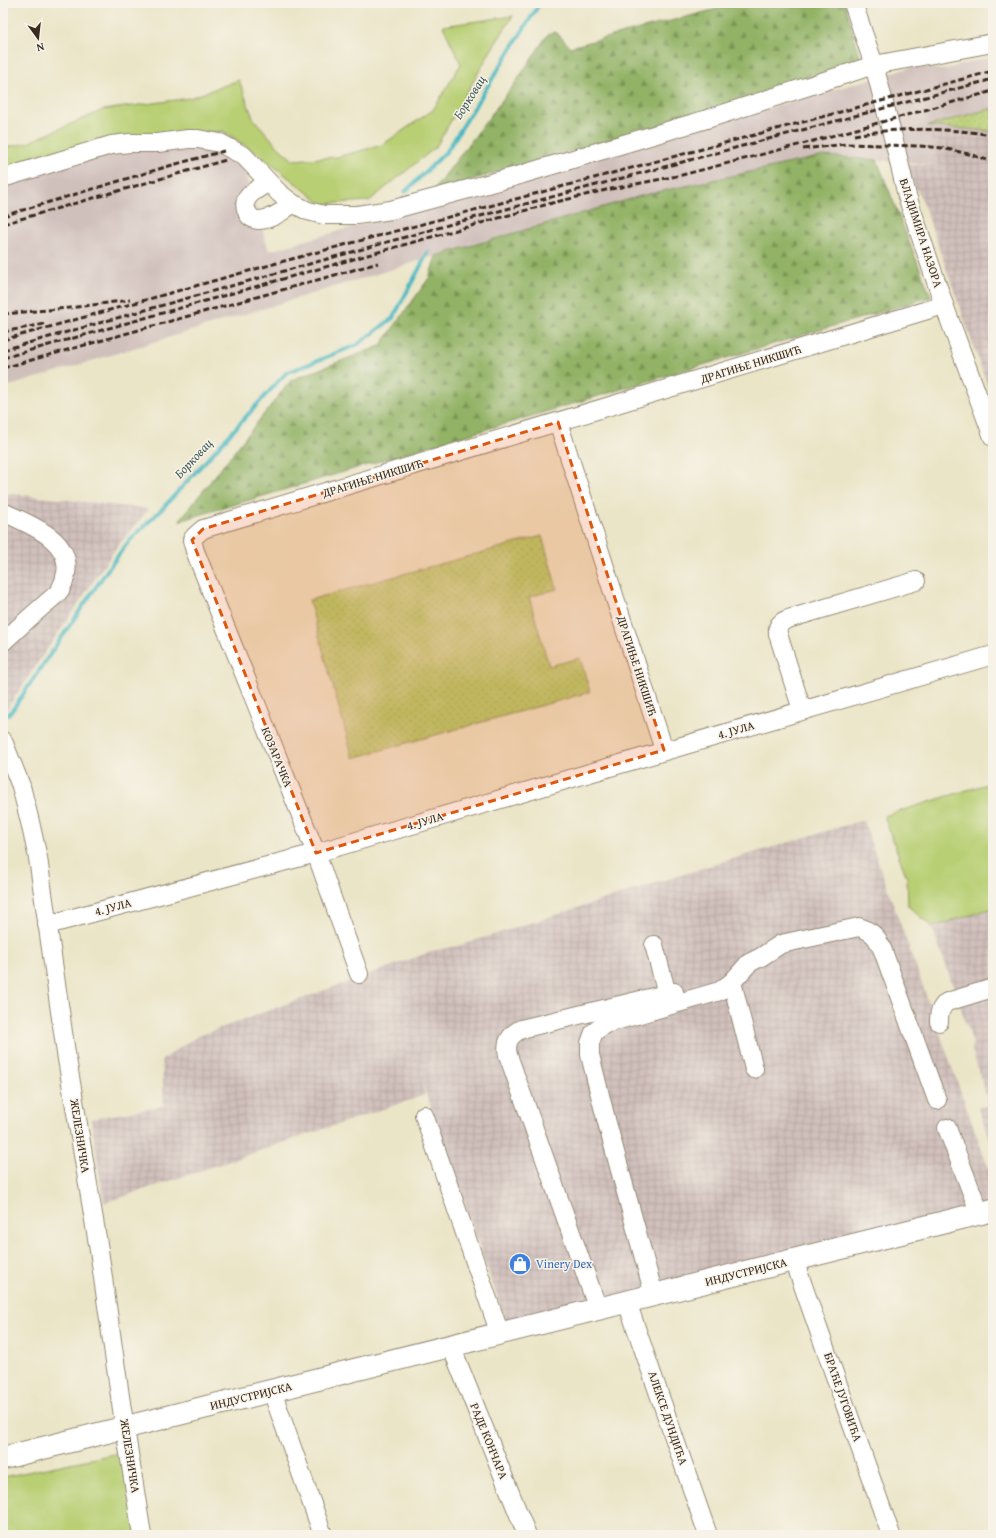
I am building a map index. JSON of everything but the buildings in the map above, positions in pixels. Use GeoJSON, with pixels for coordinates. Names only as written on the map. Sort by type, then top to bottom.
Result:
{"type":"FeatureCollection","features":[{"type":"Feature","properties":{"kind":"main road","name":"ИНДУСТРИЈСКА"},"geometry":{"type":"LineString","coordinates":[[3,1458],[986,1212]]}},
{"type":"Feature","properties":{"kind":"street","name":"ВЛАДИМИРА НАЗОРА"},"geometry":{"type":"LineString","coordinates":[[853,3],[874,65],[907,196],[944,305],[993,437]]}},
{"type":"Feature","properties":{"kind":"street"},"geometry":{"type":"LineString","coordinates":[[3,178],[111,145],[158,143],[198,139],[220,143],[236,150],[252,163],[279,193],[292,203],[316,214],[332,216],[362,215],[391,210],[605,150],[874,65],[993,44]]}},
{"type":"Feature","properties":{"kind":"street"},"geometry":{"type":"LineString","coordinates":[[268,182],[248,196],[246,200],[246,208],[250,216],[254,219],[263,220],[280,214],[292,203]]}},
{"type":"Feature","properties":{"kind":"street","name":"ДРАГИЊЕ НИКШИЋ"},"geometry":{"type":"LineString","coordinates":[[192,540],[203,529],[944,305]]}},
{"type":"Feature","properties":{"kind":"street","name":"ДРАГИЊЕ НИКШИЋ"},"geometry":{"type":"LineString","coordinates":[[558,422],[664,750]]}},
{"type":"Feature","properties":{"kind":"street"},"geometry":{"type":"LineString","coordinates":[[3,512],[34,527],[53,540],[62,549],[66,558],[67,568],[65,579],[60,591],[3,642]]}},
{"type":"Feature","properties":{"kind":"street","name":"КОЗАРАЧКА"},"geometry":{"type":"LineString","coordinates":[[192,540],[194,551],[316,853],[359,974]]}},
{"type":"Feature","properties":{"kind":"street"},"geometry":{"type":"LineString","coordinates":[[802,710],[778,634],[778,627],[781,622],[916,581]]}},
{"type":"Feature","properties":{"kind":"street","name":"4. ЈУЛА"},"geometry":{"type":"LineString","coordinates":[[47,925],[316,853],[993,655]]}},
{"type":"Feature","properties":{"kind":"street","name":"ЖЕЛЕЗНИЧКА"},"geometry":{"type":"LineString","coordinates":[[3,741],[17,775],[38,858],[66,1053],[99,1250],[142,1535]]}},
{"type":"Feature","properties":{"kind":"street"},"geometry":{"type":"LineString","coordinates":[[761,957],[781,944],[859,927],[870,931],[878,941],[883,951],[937,1100]]}},
{"type":"Feature","properties":{"kind":"street"},"geometry":{"type":"LineString","coordinates":[[654,945],[667,994]]}},
{"type":"Feature","properties":{"kind":"street"},"geometry":{"type":"LineString","coordinates":[[654,1295],[590,1055],[590,1043],[594,1032],[605,1024],[720,991],[732,982],[749,962],[783,951]]}},
{"type":"Feature","properties":{"kind":"street"},"geometry":{"type":"LineString","coordinates":[[732,982],[754,1069]]}},
{"type":"Feature","properties":{"kind":"street"},"geometry":{"type":"LineString","coordinates":[[598,1309],[508,1055],[506,1048],[508,1041],[513,1033],[521,1029],[702,986]]}},
{"type":"Feature","properties":{"kind":"street"},"geometry":{"type":"LineString","coordinates":[[939,1022],[939,1014],[942,1007],[947,1002],[993,988]]}},
{"type":"Feature","properties":{"kind":"street"},"geometry":{"type":"LineString","coordinates":[[424,1115],[500,1334]]}},
{"type":"Feature","properties":{"kind":"street"},"geometry":{"type":"LineString","coordinates":[[947,1128],[986,1212]]}},
{"type":"Feature","properties":{"kind":"street","name":"БРАЋЕ ЈУГОВИЋА"},"geometry":{"type":"LineString","coordinates":[[794,1260],[891,1535]]}},
{"type":"Feature","properties":{"kind":"street","name":"АЛЕКСЕ ДУНДИЋА"},"geometry":{"type":"LineString","coordinates":[[627,1302],[708,1535]]}},
{"type":"Feature","properties":{"kind":"street","name":"РАДЕ КОНЧАРА"},"geometry":{"type":"LineString","coordinates":[[451,1346],[527,1535]]}},
{"type":"Feature","properties":{"kind":"street"},"geometry":{"type":"LineString","coordinates":[[272,1391],[323,1535]]}},
{"type":"Feature","properties":{"kind":"highlighted area"},"geometry":{"type":"Polygon","coordinates":[[[558,422],[664,750],[316,853],[192,540],[203,529],[558,422]]]}},
{"type":"Feature","properties":{"kind":"shaded area"},"geometry":{"type":"Polygon","coordinates":[[[993,56],[993,108],[928,126],[937,165],[823,156],[501,236],[3,388],[3,174],[228,117],[269,251],[916,66],[942,70],[993,56]]]}},
{"type":"Feature","properties":{"kind":"shaded area"},"geometry":{"type":"Polygon","coordinates":[[[928,126],[993,131],[993,401],[922,200],[904,165],[937,165],[928,126]]]}},
{"type":"Feature","properties":{"kind":"shaded area"},"geometry":{"type":"Polygon","coordinates":[[[3,493],[149,509],[116,548],[6,710],[3,705],[3,493]]]}},
{"type":"Feature","properties":{"kind":"shaded area"},"geometry":{"type":"Polygon","coordinates":[[[863,820],[993,1181],[993,1204],[591,1302],[505,1320],[422,1082],[425,1095],[104,1203],[91,1119],[164,1106],[162,1060],[186,1043],[201,1035],[436,950],[458,946],[719,863],[863,820]]]}},
{"type":"Feature","properties":{"kind":"shaded area"},"geometry":{"type":"Polygon","coordinates":[[[993,908],[993,1150],[978,1108],[989,1105],[972,1050],[973,1043],[932,927],[993,908]]]}},
{"type":"Feature","properties":{"kind":"green space"},"geometry":{"type":"Polygon","coordinates":[[[740,3],[845,3],[862,64],[724,107],[433,191],[516,82],[548,34],[556,32],[570,47],[740,3]]]}},
{"type":"Feature","properties":{"kind":"green space"},"geometry":{"type":"Polygon","coordinates":[[[513,16],[490,52],[436,147],[369,201],[322,204],[261,156],[223,131],[180,134],[3,176],[3,148],[27,143],[103,110],[190,98],[239,80],[253,118],[279,148],[293,160],[337,157],[382,145],[433,110],[461,64],[443,26],[513,16]]]}},
{"type":"Feature","properties":{"kind":"green space"},"geometry":{"type":"Polygon","coordinates":[[[993,108],[993,131],[928,126],[993,108]]]}},
{"type":"Feature","properties":{"kind":"green space"},"geometry":{"type":"Polygon","coordinates":[[[823,156],[877,160],[931,297],[179,521],[291,380],[380,346],[429,278],[436,256],[644,195],[823,156]]]}},
{"type":"Feature","properties":{"kind":"green space"},"geometry":{"type":"Polygon","coordinates":[[[542,536],[557,589],[529,597],[549,666],[580,658],[590,692],[353,758],[309,600],[542,536]]]}},
{"type":"Feature","properties":{"kind":"green space"},"geometry":{"type":"Polygon","coordinates":[[[993,782],[993,908],[932,927],[908,906],[907,878],[884,816],[993,782]]]}},
{"type":"Feature","properties":{"kind":"green space"},"geometry":{"type":"Polygon","coordinates":[[[124,1452],[140,1535],[3,1535],[3,1477],[124,1452]]]}},
{"type":"Feature","properties":{"kind":"waterway","name":"Борковац"},"geometry":{"type":"LineString","coordinates":[[405,192],[447,151],[540,3]]}},
{"type":"Feature","properties":{"kind":"waterway","name":"Борковац"},"geometry":{"type":"LineString","coordinates":[[3,718],[11,712],[106,572],[129,541],[161,510],[286,373],[357,345],[393,318],[428,252]]}},
{"type":"Feature","properties":{"kind":"railway"},"geometry":{"type":"LineString","coordinates":[[3,340],[277,263],[993,71]]}},
{"type":"Feature","properties":{"kind":"railway"},"geometry":{"type":"LineString","coordinates":[[3,350],[473,218],[993,79]]}},
{"type":"Feature","properties":{"kind":"railway"},"geometry":{"type":"LineString","coordinates":[[3,358],[552,203],[606,190],[682,175],[806,143],[993,91]]}},
{"type":"Feature","properties":{"kind":"railway"},"geometry":{"type":"LineString","coordinates":[[854,135],[872,132],[924,129],[993,135]]}},
{"type":"Feature","properties":{"kind":"railway"},"geometry":{"type":"LineString","coordinates":[[803,149],[846,144],[920,146],[942,148],[969,154],[993,162]]}},
{"type":"Feature","properties":{"kind":"railway"},"geometry":{"type":"LineString","coordinates":[[3,216],[224,151]]}},
{"type":"Feature","properties":{"kind":"railway"},"geometry":{"type":"LineString","coordinates":[[3,224],[226,160]]}},
{"type":"Feature","properties":{"kind":"railway"},"geometry":{"type":"LineString","coordinates":[[3,368],[378,263]]}},
{"type":"Feature","properties":{"kind":"railway"},"geometry":{"type":"LineString","coordinates":[[3,314],[69,308],[130,300]]}},
{"type":"Feature","properties":{"kind":"railway"},"geometry":{"type":"LineString","coordinates":[[3,332],[44,324]]}},
{"type":"Feature","properties":{"kind":"place","name":"Vinery Dex"},"geometry":{"type":"Point","coordinates":[520,1264]}}]}
